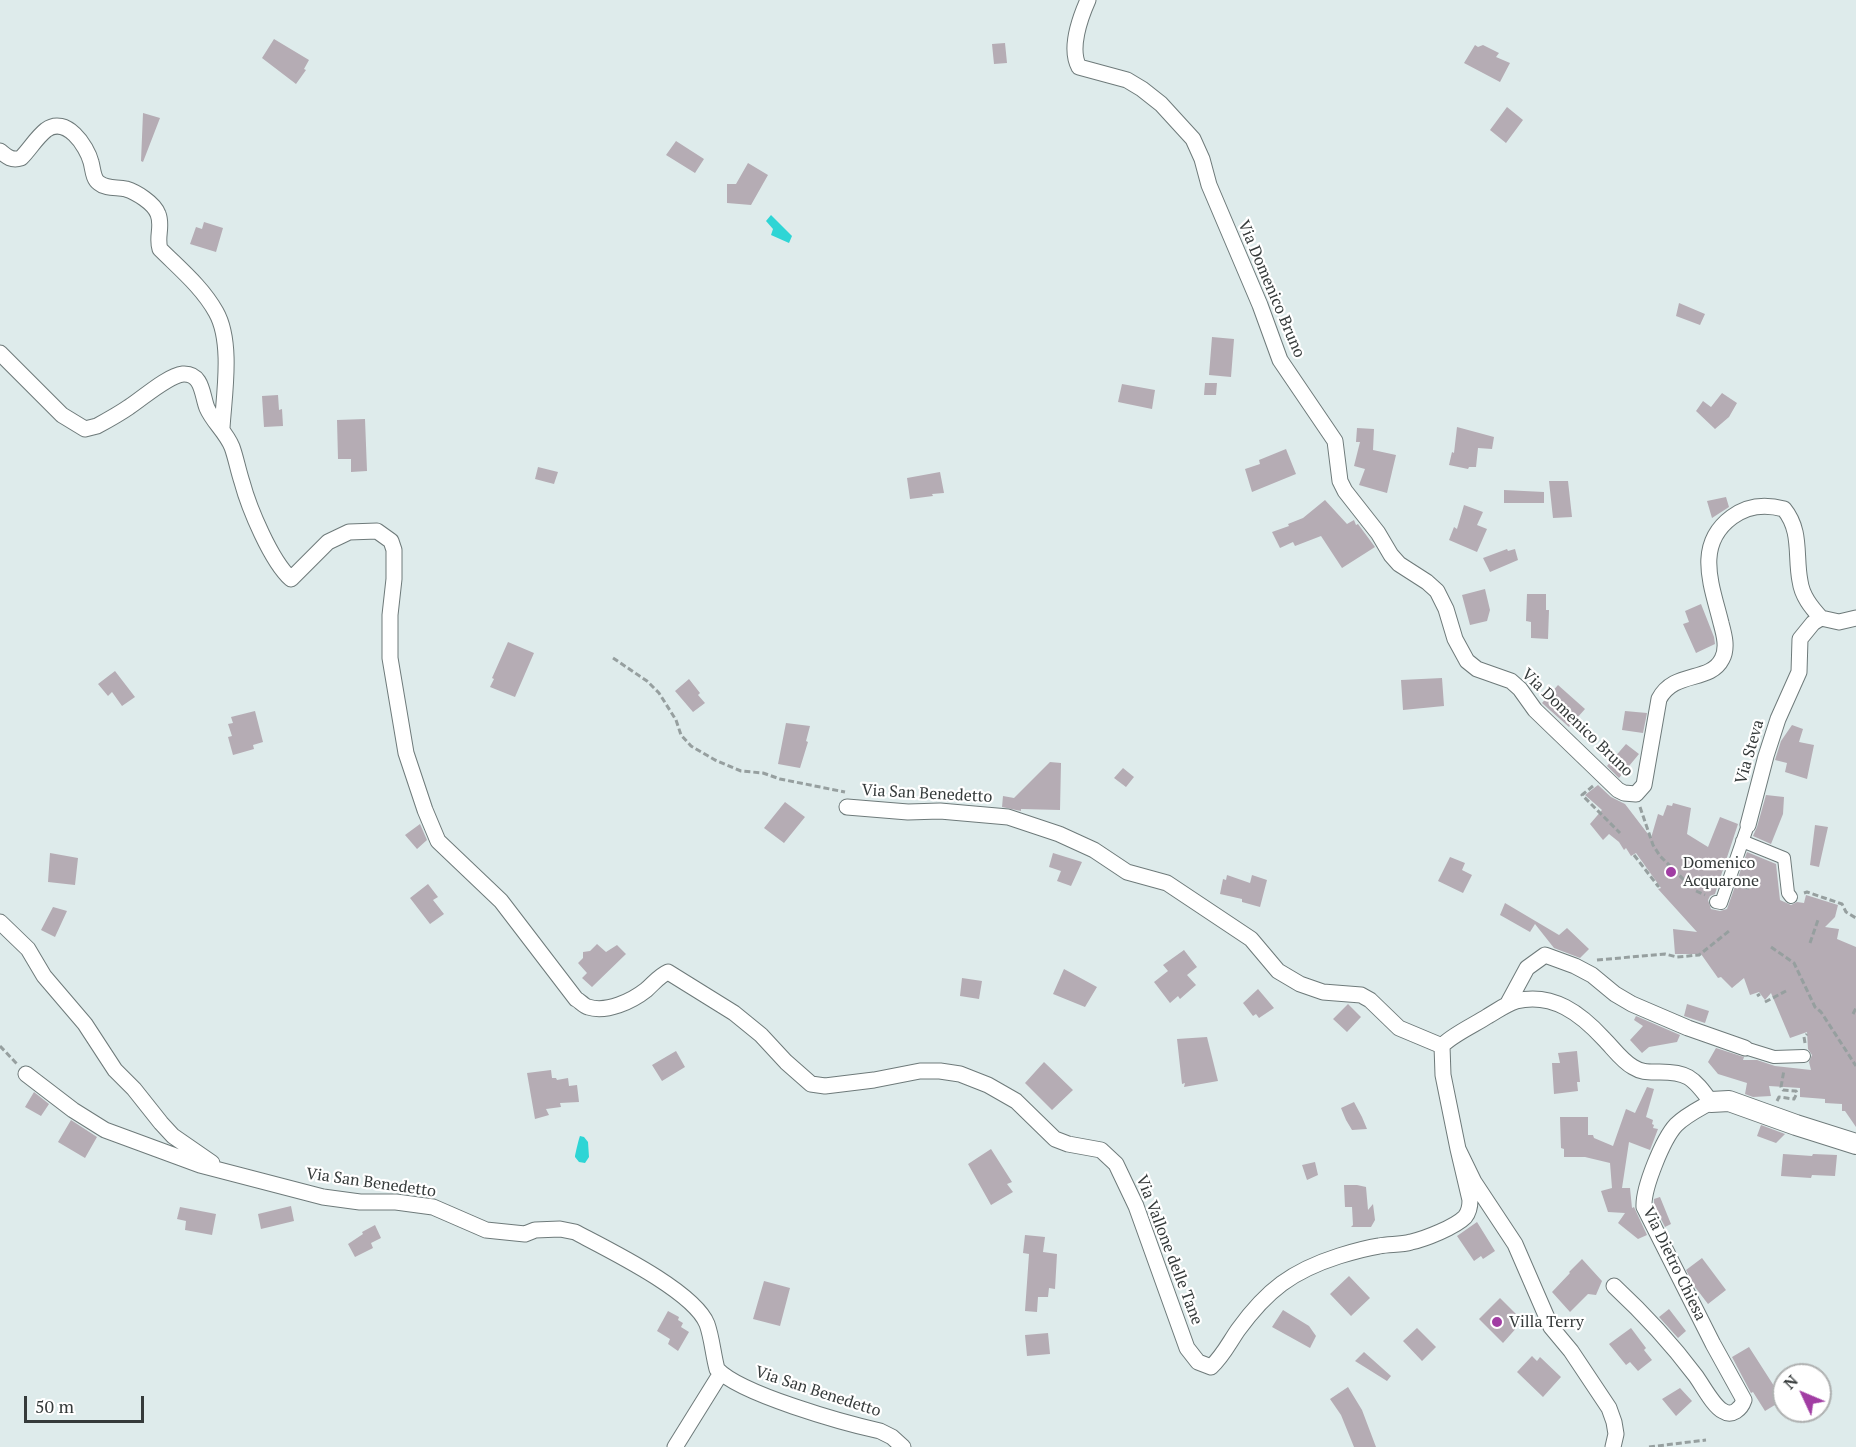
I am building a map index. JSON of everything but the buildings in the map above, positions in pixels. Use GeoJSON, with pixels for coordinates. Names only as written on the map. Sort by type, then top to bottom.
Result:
{"type":"FeatureCollection","features":[{"type":"Feature","properties":{"kind":"street","name":"Via Domenico Bruno"},"geometry":{"type":"LineString","coordinates":[[1088,0],[1082,14],[1075,59],[1079,67],[1127,80],[1142,88],[1161,104],[1193,139],[1202,159],[1209,185],[1260,305],[1280,360],[1335,441],[1340,481],[1345,491],[1378,533],[1391,555],[1437,591],[1446,609],[1455,639],[1467,661],[1477,669],[1510,681],[1520,689],[1535,710],[1610,783],[1624,793],[1636,794]]}},
{"type":"Feature","properties":{"kind":"street","name":"Via Vallone delle Tane"},"geometry":{"type":"LineString","coordinates":[[0,151],[9,158],[15,160],[21,158],[46,130],[52,127],[61,128],[81,140],[89,156],[94,178],[99,183],[127,189],[153,206],[158,212],[161,224],[158,243],[160,249],[195,283],[216,313],[222,326],[225,358],[222,428],[232,446],[242,485],[260,528],[279,565],[291,579],[328,542],[349,532],[377,531],[391,541],[394,550],[394,579],[390,615],[390,658],[406,753],[424,810],[438,840],[501,901],[576,999],[589,1007],[606,1008],[622,1004],[638,997],[661,975],[668,972],[734,1013],[762,1035],[786,1062],[811,1084],[825,1086],[920,1071],[960,1074],[988,1085],[1016,1101],[1055,1139],[1068,1144],[1101,1150],[1116,1164],[1136,1206],[1186,1348],[1197,1362],[1211,1367],[1220,1359],[1236,1332],[1271,1290],[1298,1273],[1314,1264],[1342,1255],[1380,1246],[1411,1242],[1457,1223],[1465,1216],[1470,1208],[1470,1200],[1458,1149]]}},
{"type":"Feature","properties":{"kind":"street"},"geometry":{"type":"LineString","coordinates":[[0,352],[62,415],[85,429],[97,426],[182,374],[193,377],[200,383],[207,409],[222,428]]}},
{"type":"Feature","properties":{"kind":"street"},"geometry":{"type":"LineString","coordinates":[[1636,794],[1644,785],[1659,699],[1662,694],[1671,684],[1710,671],[1721,661],[1724,654],[1725,636],[1708,575],[1708,566],[1714,537],[1727,520],[1744,510],[1764,505],[1784,509],[1795,526],[1800,582],[1807,602],[1821,618],[1839,622],[1856,618]]}},
{"type":"Feature","properties":{"kind":"street","name":"Via Steva"},"geometry":{"type":"LineString","coordinates":[[1719,903],[1748,825],[1778,720],[1799,672],[1800,639],[1813,623],[1821,618]]}},
{"type":"Feature","properties":{"kind":"street","name":"Via San Benedetto"},"geometry":{"type":"LineString","coordinates":[[848,801],[899,811],[940,811],[1008,817],[1059,834],[1094,850],[1127,872],[1167,883],[1251,939],[1278,971],[1300,984],[1323,992],[1361,995],[1370,1000],[1399,1028],[1442,1046]]}},
{"type":"Feature","properties":{"kind":"street"},"geometry":{"type":"LineString","coordinates":[[1742,841],[1784,858],[1788,893],[1791,897]]}},
{"type":"Feature","properties":{"kind":"street","name":"Via San Benedetto"},"geometry":{"type":"LineString","coordinates":[[0,922],[28,949],[44,976],[85,1024],[115,1070],[173,1136],[202,1157],[233,1174]]}},
{"type":"Feature","properties":{"kind":"street"},"geometry":{"type":"LineString","coordinates":[[1507,1005],[1527,968],[1545,955],[1592,975],[1615,994],[1632,1004],[1688,1028],[1774,1057],[1804,1056]]}},
{"type":"Feature","properties":{"kind":"street"},"geometry":{"type":"LineString","coordinates":[[1613,1447],[1615,1428],[1609,1408],[1551,1327],[1515,1244],[1474,1182],[1458,1149],[1443,1075],[1442,1046],[1448,1039],[1461,1034],[1507,1005],[1517,1001],[1551,1000],[1586,1020],[1632,1066],[1643,1072],[1675,1071],[1687,1075],[1698,1084],[1711,1102],[1729,1101],[1856,1144]]}},
{"type":"Feature","properties":{"kind":"street","name":"Via San Benedetto"},"geometry":{"type":"LineString","coordinates":[[26,1074],[73,1110],[105,1130],[200,1165],[323,1197],[433,1207],[486,1230],[525,1234],[534,1230],[560,1229],[575,1232],[663,1282],[693,1306],[706,1322],[717,1369],[736,1383],[789,1404],[880,1431],[892,1437],[903,1447]]}},
{"type":"Feature","properties":{"kind":"street","name":"Via Dietro Chiesa"},"geometry":{"type":"LineString","coordinates":[[1614,1286],[1641,1310],[1721,1411],[1730,1413],[1740,1409],[1744,1400],[1644,1207],[1644,1194],[1656,1162],[1674,1127],[1711,1102]]}},
{"type":"Feature","properties":{"kind":"street"},"geometry":{"type":"LineString","coordinates":[[675,1447],[721,1373]]}},
{"type":"Feature","properties":{"kind":"path"},"geometry":{"type":"LineString","coordinates":[[613,658],[647,681],[658,693],[670,711],[681,735],[691,746],[741,771],[763,773],[780,779],[839,790],[848,801]]}},
{"type":"Feature","properties":{"kind":"path","name":"Via Domenico Bruno"},"geometry":{"type":"LineString","coordinates":[[1636,794],[1653,845],[1671,870],[1684,880]]}},
{"type":"Feature","properties":{"kind":"path"},"geometry":{"type":"LineString","coordinates":[[1582,795],[1620,833]]}},
{"type":"Feature","properties":{"kind":"path"},"geometry":{"type":"LineString","coordinates":[[1634,855],[1659,885]]}},
{"type":"Feature","properties":{"kind":"path"},"geometry":{"type":"LineString","coordinates":[[1696,891],[1705,895]]}},
{"type":"Feature","properties":{"kind":"path"},"geometry":{"type":"LineString","coordinates":[[1791,897],[1798,900],[1807,892],[1819,898],[1842,903],[1846,912],[1856,918]]}},
{"type":"Feature","properties":{"kind":"path"},"geometry":{"type":"LineString","coordinates":[[1810,943],[1818,920]]}},
{"type":"Feature","properties":{"kind":"path"},"geometry":{"type":"LineString","coordinates":[[1575,966],[1601,960],[1665,954],[1677,957],[1699,955],[1729,932]]}},
{"type":"Feature","properties":{"kind":"path"},"geometry":{"type":"LineString","coordinates":[[1771,947],[1799,968],[1815,1006],[1837,1034],[1856,1066]]}},
{"type":"Feature","properties":{"kind":"path"},"geometry":{"type":"LineString","coordinates":[[1800,985],[1805,983]]}},
{"type":"Feature","properties":{"kind":"path"},"geometry":{"type":"LineString","coordinates":[[1765,1002],[1786,991]]}},
{"type":"Feature","properties":{"kind":"path"},"geometry":{"type":"LineString","coordinates":[[1853,1014],[1856,1008]]}},
{"type":"Feature","properties":{"kind":"path"},"geometry":{"type":"LineString","coordinates":[[0,1046],[26,1074]]}},
{"type":"Feature","properties":{"kind":"path"},"geometry":{"type":"LineString","coordinates":[[1786,1065],[1781,1087],[1783,1090],[1796,1091],[1794,1099]]}},
{"type":"Feature","properties":{"kind":"path"},"geometry":{"type":"LineString","coordinates":[[1649,1447],[1706,1440]]}},
{"type":"Feature","properties":{"kind":"water"},"geometry":{"type":"Polygon","coordinates":[[[771,215],[792,236],[789,243],[771,235],[773,229],[766,221],[771,215]]]}},
{"type":"Feature","properties":{"kind":"water"},"geometry":{"type":"Polygon","coordinates":[[[580,1136],[588,1142],[589,1157],[585,1163],[579,1162],[575,1157],[580,1136]]]}},
{"type":"Feature","properties":{"kind":"place","name":"Domenico Acquarone"},"geometry":{"type":"Point","coordinates":[1671,872]}},
{"type":"Feature","properties":{"kind":"place","name":"Villa Terry"},"geometry":{"type":"Point","coordinates":[1497,1322]}}]}
